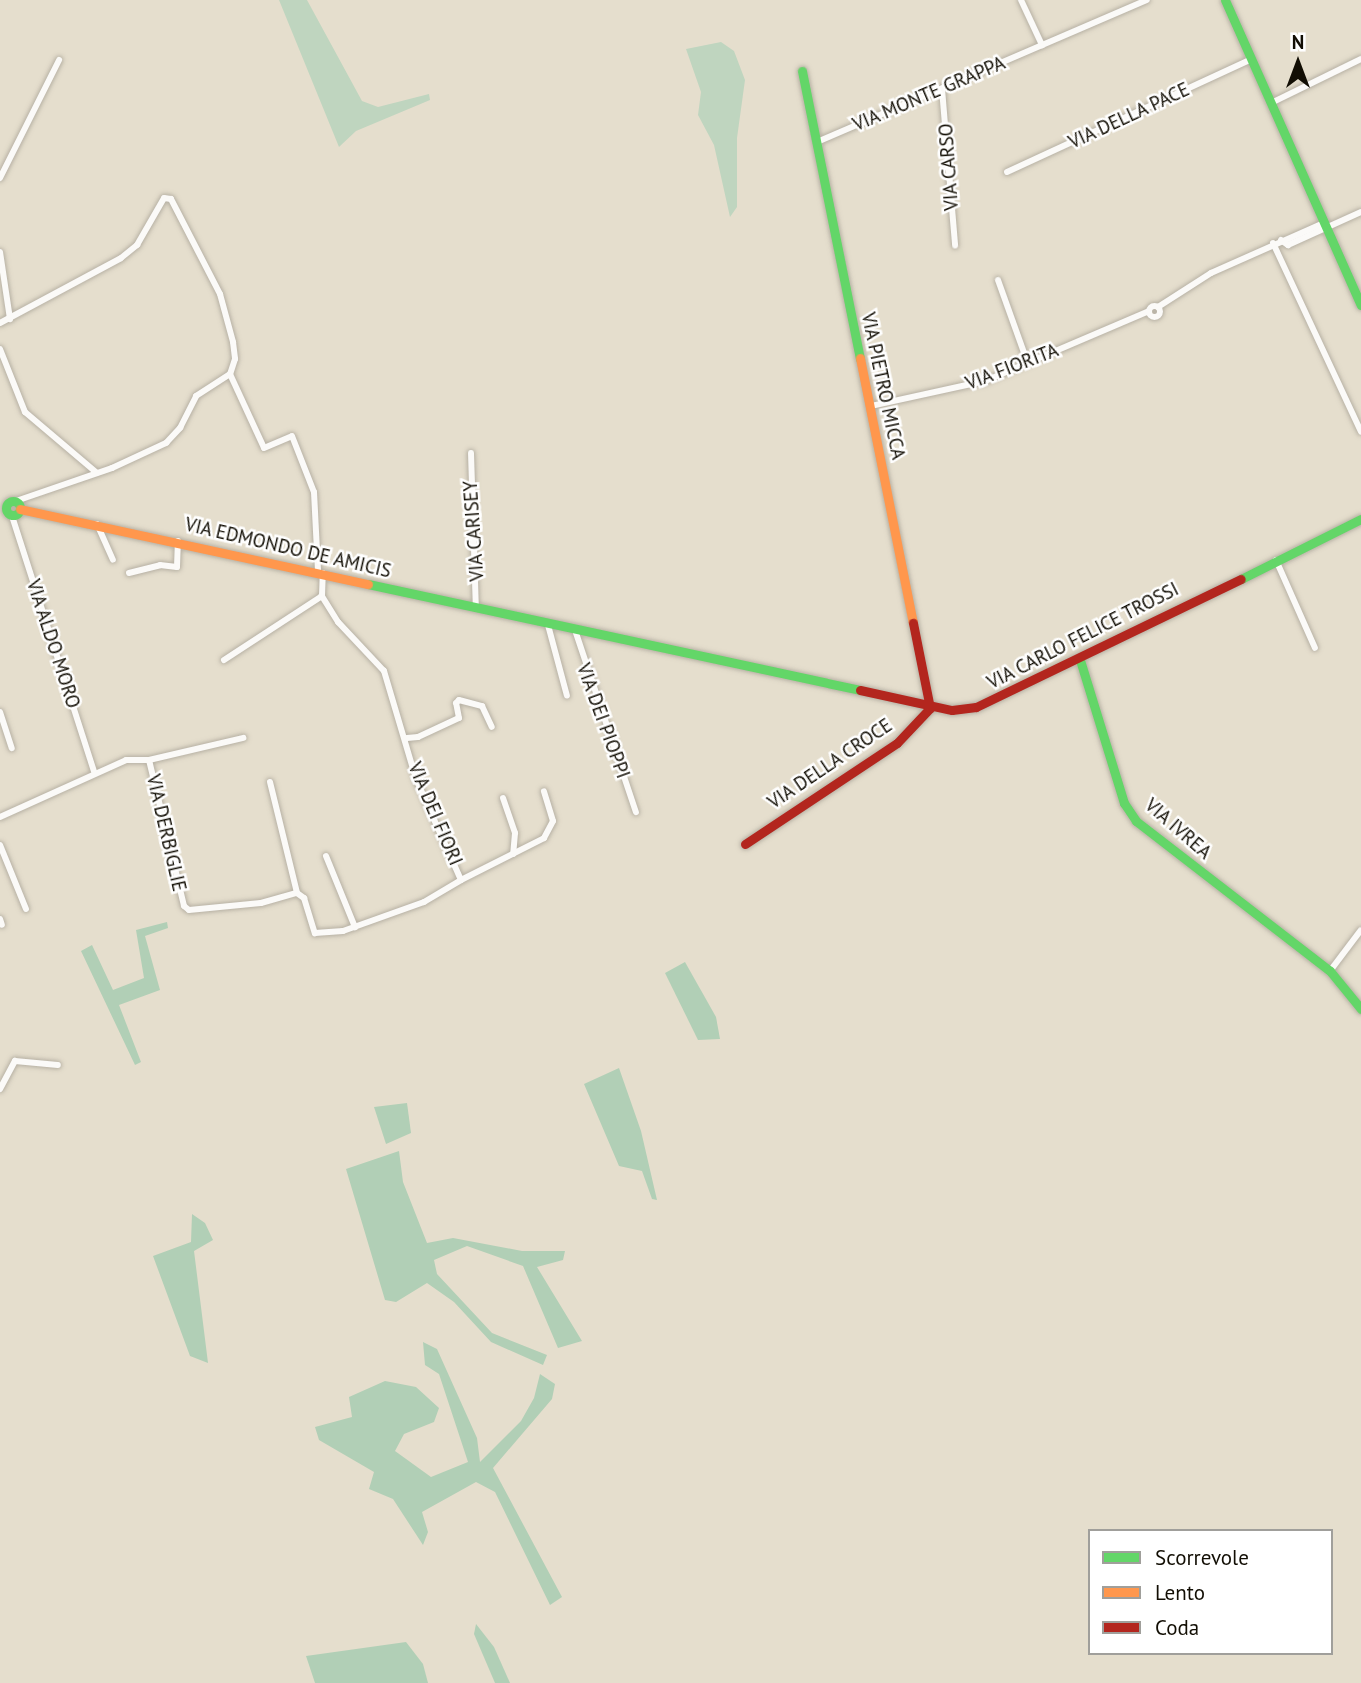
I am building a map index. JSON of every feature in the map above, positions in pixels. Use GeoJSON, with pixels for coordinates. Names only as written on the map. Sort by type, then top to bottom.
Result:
{"type":"FeatureCollection","features":[{"type":"Feature","properties":{"kind":"street"},"geometry":{"type":"LineString","coordinates":[[1021,0],[1042,45]]}},
{"type":"Feature","properties":{"kind":"street","name":"VIA MONTE GRAPPA"},"geometry":{"type":"LineString","coordinates":[[817,142],[1147,0]]}},
{"type":"Feature","properties":{"kind":"street"},"geometry":{"type":"LineString","coordinates":[[1225,0],[1361,304]]}},
{"type":"Feature","properties":{"kind":"street","name":"VIA DELLA PACE"},"geometry":{"type":"LineString","coordinates":[[1007,172],[1251,59]]}},
{"type":"Feature","properties":{"kind":"street"},"geometry":{"type":"LineString","coordinates":[[0,178],[59,60]]}},
{"type":"Feature","properties":{"kind":"street"},"geometry":{"type":"LineString","coordinates":[[1271,103],[1361,60]]}},
{"type":"Feature","properties":{"kind":"street","name":"VIA PIETRO MICCA"},"geometry":{"type":"LineString","coordinates":[[802,71],[930,708]]}},
{"type":"Feature","properties":{"kind":"street","name":"VIA CARSO"},"geometry":{"type":"LineString","coordinates":[[942,89],[955,245]]}},
{"type":"Feature","properties":{"kind":"street"},"geometry":{"type":"LineString","coordinates":[[0,323],[121,258],[136,244],[164,198],[174,203],[193,235],[220,294],[234,351],[230,374],[264,447],[292,436],[314,492],[322,596],[224,660]]}},
{"type":"Feature","properties":{"kind":"street"},"geometry":{"type":"LineString","coordinates":[[1361,212],[1326,227],[1273,243],[1361,432]]}},
{"type":"Feature","properties":{"kind":"street","name":"VIA FIORITA"},"geometry":{"type":"LineString","coordinates":[[870,406],[985,381],[1149,311],[1157,316],[1158,307],[1180,290],[1273,243]]}},
{"type":"Feature","properties":{"kind":"street"},"geometry":{"type":"LineString","coordinates":[[0,252],[10,319]]}},
{"type":"Feature","properties":{"kind":"street"},"geometry":{"type":"LineString","coordinates":[[998,280],[1027,361]]}},
{"type":"Feature","properties":{"kind":"street"},"geometry":{"type":"LineString","coordinates":[[0,349],[25,412],[97,473]]}},
{"type":"Feature","properties":{"kind":"street"},"geometry":{"type":"LineString","coordinates":[[3,507],[18,505],[166,443],[180,428],[196,396],[230,374]]}},
{"type":"Feature","properties":{"kind":"street"},"geometry":{"type":"LineString","coordinates":[[1353,415],[1361,411]]}},
{"type":"Feature","properties":{"kind":"street","name":"VIA CARISEY"},"geometry":{"type":"LineString","coordinates":[[471,453],[476,608]]}},
{"type":"Feature","properties":{"kind":"street"},"geometry":{"type":"LineString","coordinates":[[3,507],[12,516],[18,505]]}},
{"type":"Feature","properties":{"kind":"street","name":"VIA EDMONDO DE AMICIS"},"geometry":{"type":"LineString","coordinates":[[18,505],[652,647]]}},
{"type":"Feature","properties":{"kind":"street","name":"VIA ALDO MORO"},"geometry":{"type":"LineString","coordinates":[[12,516],[94,772]]}},
{"type":"Feature","properties":{"kind":"street","name":"VIA CARLO FELICE TROSSI"},"geometry":{"type":"LineString","coordinates":[[652,647],[930,708],[976,708],[1080,660],[1276,558],[1361,521]]}},
{"type":"Feature","properties":{"kind":"street"},"geometry":{"type":"LineString","coordinates":[[97,522],[113,560]]}},
{"type":"Feature","properties":{"kind":"street"},"geometry":{"type":"LineString","coordinates":[[129,573],[160,565],[177,568],[178,540]]}},
{"type":"Feature","properties":{"kind":"street"},"geometry":{"type":"LineString","coordinates":[[1276,558],[1315,648]]}},
{"type":"Feature","properties":{"kind":"street","name":"VIA DEI FIORI"},"geometry":{"type":"LineString","coordinates":[[297,894],[304,898],[315,933],[355,927],[424,902],[461,880],[416,779],[407,738],[384,671],[348,635],[322,596]]}},
{"type":"Feature","properties":{"kind":"street"},"geometry":{"type":"LineString","coordinates":[[548,625],[567,696]]}},
{"type":"Feature","properties":{"kind":"street","name":"VIA DEI PIOPPI"},"geometry":{"type":"LineString","coordinates":[[575,630],[636,812]]}},
{"type":"Feature","properties":{"kind":"street","name":"VIA IVREA"},"geometry":{"type":"LineString","coordinates":[[1080,660],[1124,803],[1136,821],[1330,971],[1361,1009]]}},
{"type":"Feature","properties":{"kind":"street"},"geometry":{"type":"LineString","coordinates":[[407,738],[418,737],[459,718],[459,700],[482,706],[492,727]]}},
{"type":"Feature","properties":{"kind":"street","name":"VIA DELLA CROCE"},"geometry":{"type":"LineString","coordinates":[[745,844],[897,743],[930,708]]}},
{"type":"Feature","properties":{"kind":"street"},"geometry":{"type":"LineString","coordinates":[[0,712],[12,748]]}},
{"type":"Feature","properties":{"kind":"street"},"geometry":{"type":"LineString","coordinates":[[0,817],[94,772],[126,760],[149,760],[243,738]]}},
{"type":"Feature","properties":{"kind":"street","name":"VIA DERBIGLIE"},"geometry":{"type":"LineString","coordinates":[[149,760],[184,906],[189,910],[261,903],[297,894]]}},
{"type":"Feature","properties":{"kind":"street"},"geometry":{"type":"LineString","coordinates":[[270,782],[297,894]]}},
{"type":"Feature","properties":{"kind":"street"},"geometry":{"type":"LineString","coordinates":[[461,880],[551,831],[544,791]]}},
{"type":"Feature","properties":{"kind":"street"},"geometry":{"type":"LineString","coordinates":[[503,798],[515,833],[513,854]]}},
{"type":"Feature","properties":{"kind":"street"},"geometry":{"type":"LineString","coordinates":[[0,845],[26,909]]}},
{"type":"Feature","properties":{"kind":"street"},"geometry":{"type":"LineString","coordinates":[[326,856],[355,927]]}},
{"type":"Feature","properties":{"kind":"street"},"geometry":{"type":"LineString","coordinates":[[1330,971],[1361,930]]}},
{"type":"Feature","properties":{"kind":"street"},"geometry":{"type":"LineString","coordinates":[[0,1089],[15,1062],[58,1065]]}},
{"type":"Feature","properties":{"kind":"green space"},"geometry":{"type":"Polygon","coordinates":[[[279,0],[307,0],[362,101],[378,107],[429,94],[430,100],[356,131],[339,147],[279,0]]]}},
{"type":"Feature","properties":{"kind":"green space"},"geometry":{"type":"Polygon","coordinates":[[[721,42],[734,51],[745,80],[737,138],[737,207],[730,217],[714,145],[698,115],[701,92],[686,49],[721,42]]]}},
{"type":"Feature","properties":{"kind":"green space"},"geometry":{"type":"Polygon","coordinates":[[[167,922],[168,928],[145,936],[160,990],[119,1005],[141,1062],[135,1065],[81,951],[92,945],[113,990],[144,978],[136,930],[167,922]]]}},
{"type":"Feature","properties":{"kind":"green space"},"geometry":{"type":"Polygon","coordinates":[[[685,962],[716,1017],[720,1039],[698,1040],[665,973],[685,962]]]}},
{"type":"Feature","properties":{"kind":"green space"},"geometry":{"type":"Polygon","coordinates":[[[619,1068],[641,1131],[657,1200],[652,1199],[642,1171],[619,1166],[584,1084],[619,1068]]]}},
{"type":"Feature","properties":{"kind":"green space"},"geometry":{"type":"Polygon","coordinates":[[[407,1103],[411,1133],[386,1144],[374,1107],[407,1103]]]}},
{"type":"Feature","properties":{"kind":"green space"},"geometry":{"type":"Polygon","coordinates":[[[399,1151],[403,1182],[427,1243],[453,1238],[522,1251],[565,1251],[563,1260],[537,1267],[582,1341],[558,1348],[523,1266],[467,1246],[434,1260],[437,1274],[492,1333],[547,1355],[543,1365],[491,1342],[454,1302],[427,1283],[396,1302],[385,1300],[346,1169],[399,1151]]]}},
{"type":"Feature","properties":{"kind":"green space"},"geometry":{"type":"Polygon","coordinates":[[[192,1214],[205,1223],[213,1240],[194,1251],[208,1363],[190,1356],[153,1256],[191,1242],[192,1214]]]}},
{"type":"Feature","properties":{"kind":"green space"},"geometry":{"type":"Polygon","coordinates":[[[423,1342],[437,1349],[477,1438],[480,1462],[521,1421],[534,1398],[540,1374],[555,1384],[552,1399],[493,1468],[562,1597],[550,1605],[495,1492],[476,1482],[422,1512],[428,1532],[423,1545],[393,1499],[369,1489],[374,1472],[319,1440],[315,1427],[352,1417],[349,1397],[385,1381],[416,1387],[439,1408],[434,1422],[404,1434],[395,1451],[431,1477],[468,1462],[439,1374],[425,1365],[423,1342]]]}},
{"type":"Feature","properties":{"kind":"green space"},"geometry":{"type":"Polygon","coordinates":[[[476,1624],[494,1647],[510,1683],[495,1683],[474,1634],[476,1624]]]}},
{"type":"Feature","properties":{"kind":"green space"},"geometry":{"type":"Polygon","coordinates":[[[406,1642],[423,1664],[428,1683],[315,1683],[306,1656],[406,1642]]]}},
{"type":"Feature","properties":{"kind":"traffic: fast"},"geometry":{"type":"LineString","coordinates":[[1225,0],[1361,305]]}},
{"type":"Feature","properties":{"kind":"traffic: fast"},"geometry":{"type":"LineString","coordinates":[[802,71],[860,358]]}},
{"type":"Feature","properties":{"kind":"traffic: fast"},"geometry":{"type":"LineString","coordinates":[[10,501],[16,501],[20,508],[16,515],[10,515],[6,511],[6,505],[10,501]]}},
{"type":"Feature","properties":{"kind":"traffic: fast"},"geometry":{"type":"LineString","coordinates":[[1241,579],[1361,519]]}},
{"type":"Feature","properties":{"kind":"traffic: fast"},"geometry":{"type":"LineString","coordinates":[[368,584],[860,690]]}},
{"type":"Feature","properties":{"kind":"traffic: fast"},"geometry":{"type":"LineString","coordinates":[[1080,660],[1124,803],[1136,821],[1330,971],[1361,1009]]}},
{"type":"Feature","properties":{"kind":"traffic: slow"},"geometry":{"type":"LineString","coordinates":[[860,358],[913,623]]}},
{"type":"Feature","properties":{"kind":"traffic: slow"},"geometry":{"type":"LineString","coordinates":[[20,509],[368,584]]}},
{"type":"Feature","properties":{"kind":"traffic: jam"},"geometry":{"type":"LineString","coordinates":[[860,690],[952,710],[976,707],[1241,579]]}},
{"type":"Feature","properties":{"kind":"traffic: jam"},"geometry":{"type":"LineString","coordinates":[[745,844],[897,743],[930,708],[913,623]]}}]}
